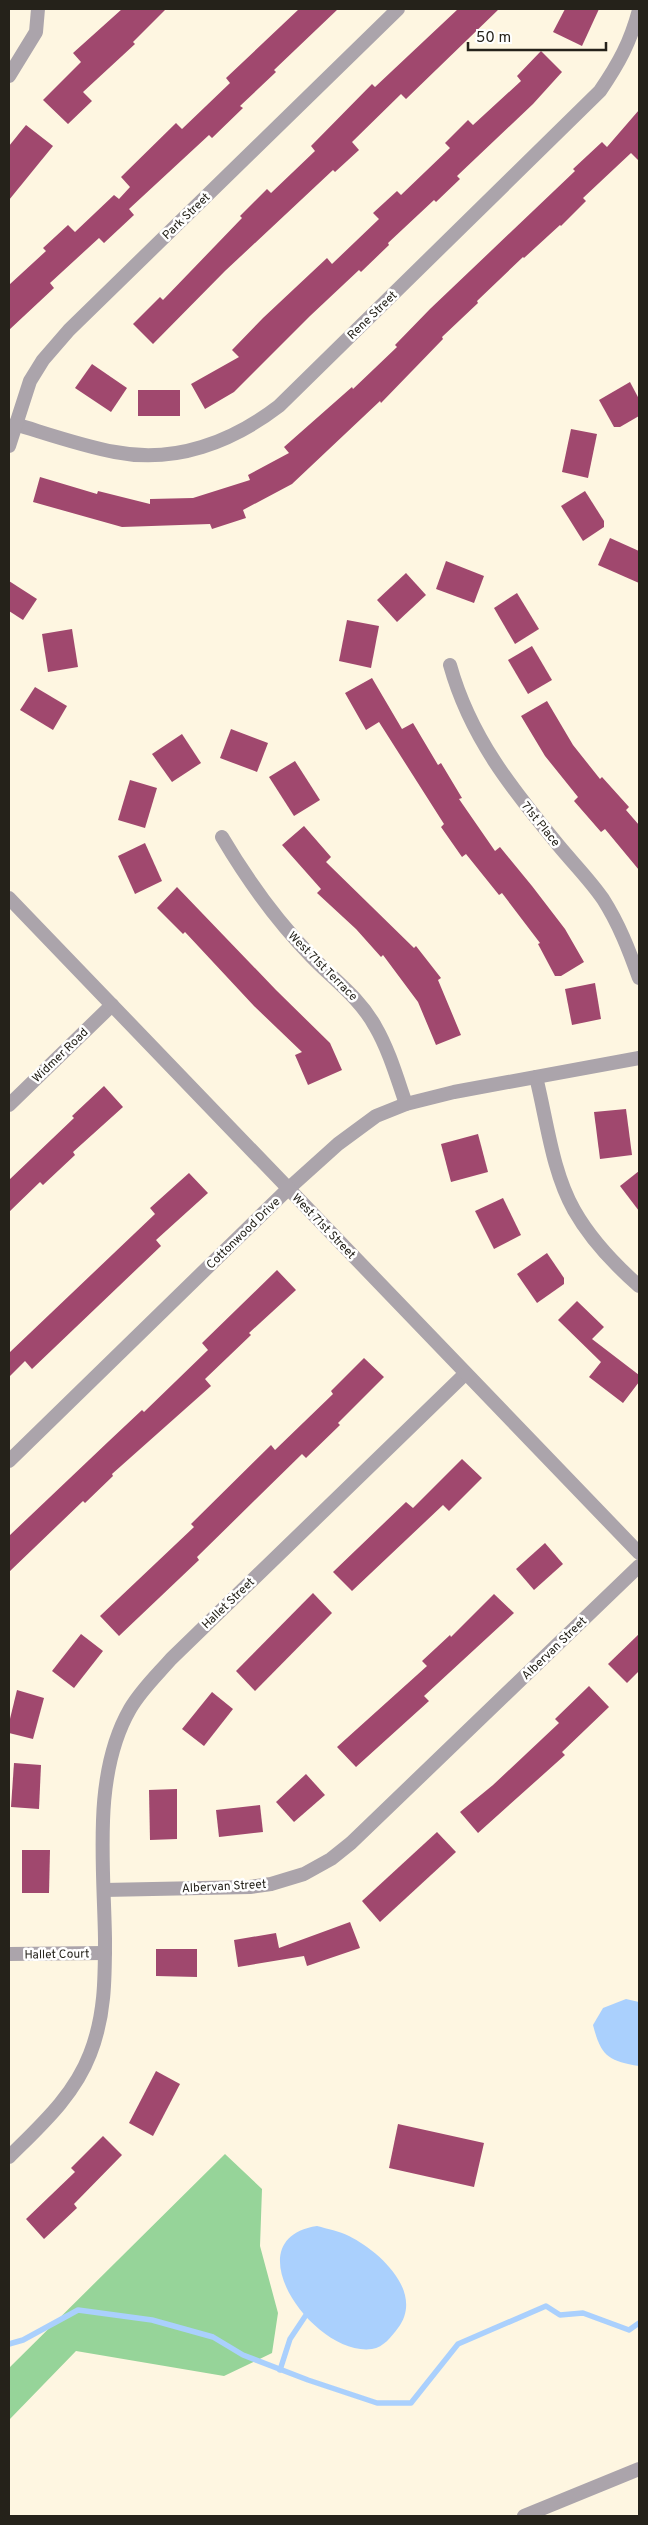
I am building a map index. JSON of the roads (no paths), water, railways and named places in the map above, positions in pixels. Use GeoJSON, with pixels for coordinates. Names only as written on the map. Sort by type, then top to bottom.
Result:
{"type":"FeatureCollection","features":[{"type":"Feature","properties":{"kind":"street"},"geometry":{"type":"LineString","coordinates":[[9,76],[36,32],[38,9]]}},
{"type":"Feature","properties":{"kind":"street","name":"Park Street"},"geometry":{"type":"LineString","coordinates":[[9,446],[30,382],[43,360],[69,330],[398,9]]}},
{"type":"Feature","properties":{"kind":"street","name":"Rene Street"},"geometry":{"type":"LineString","coordinates":[[15,424],[116,453],[148,455],[189,451],[223,441],[254,425],[279,406],[600,92],[621,60],[632,38],[639,10]]}},
{"type":"Feature","properties":{"kind":"street","name":"71st Place"},"geometry":{"type":"LineString","coordinates":[[450,664],[457,688],[475,732],[506,780],[602,898],[625,938],[639,978]]}},
{"type":"Feature","properties":{"kind":"street","name":"West 71st Terrace"},"geometry":{"type":"LineString","coordinates":[[222,837],[251,886],[311,957],[355,997],[375,1026],[406,1104]]}},
{"type":"Feature","properties":{"kind":"street","name":"West 71st Street"},"geometry":{"type":"LineString","coordinates":[[9,898],[639,1553]]}},
{"type":"Feature","properties":{"kind":"street","name":"Widmer Road"},"geometry":{"type":"LineString","coordinates":[[9,1105],[112,1005]]}},
{"type":"Feature","properties":{"kind":"street","name":"Cottonwood Drive"},"geometry":{"type":"LineString","coordinates":[[9,1461],[288,1189],[338,1144],[376,1116],[406,1104],[454,1092],[639,1058]]}},
{"type":"Feature","properties":{"kind":"street"},"geometry":{"type":"LineString","coordinates":[[536,1077],[561,1178],[574,1210],[593,1239],[620,1269],[639,1286]]}},
{"type":"Feature","properties":{"kind":"street","name":"Hallet Street"},"geometry":{"type":"LineString","coordinates":[[104,1890],[104,1801],[109,1763],[122,1726],[140,1694],[171,1659],[465,1374]]}},
{"type":"Feature","properties":{"kind":"street","name":"Albervan Street"},"geometry":{"type":"LineString","coordinates":[[104,1890],[250,1888],[288,1880],[304,1874],[331,1859],[351,1843],[441,1758],[639,1566]]}},
{"type":"Feature","properties":{"kind":"street"},"geometry":{"type":"LineString","coordinates":[[9,2157],[47,2120],[71,2090],[90,2055],[102,2015],[106,1986],[104,1890]]}},
{"type":"Feature","properties":{"kind":"street","name":"Hallet Court"},"geometry":{"type":"LineString","coordinates":[[9,1954],[105,1953]]}},
{"type":"Feature","properties":{"kind":"street"},"geometry":{"type":"LineString","coordinates":[[524,2516],[639,2469]]}},
{"type":"Feature","properties":{"kind":"water"},"geometry":{"type":"Polygon","coordinates":[[[626,1999],[639,2002],[639,2066],[620,2062],[607,2055],[599,2044],[593,2025],[603,2008],[626,1999]]]}},
{"type":"Feature","properties":{"kind":"water"},"geometry":{"type":"Polygon","coordinates":[[[317,2226],[349,2236],[361,2243],[385,2262],[395,2274],[402,2287],[406,2301],[405,2314],[398,2328],[380,2346],[372,2349],[349,2347],[327,2335],[306,2317],[290,2295],[281,2273],[281,2252],[292,2235],[317,2226]]]}},
{"type":"Feature","properties":{"kind":"waterway"},"geometry":{"type":"LineString","coordinates":[[9,2344],[23,2340],[78,2310],[152,2320],[213,2337],[243,2355],[308,2380],[377,2403],[411,2403],[458,2344],[546,2306],[560,2315],[583,2313],[629,2330],[639,2323]]}},
{"type":"Feature","properties":{"kind":"waterway"},"geometry":{"type":"LineString","coordinates":[[280,2370],[290,2339],[306,2315]]}}]}
